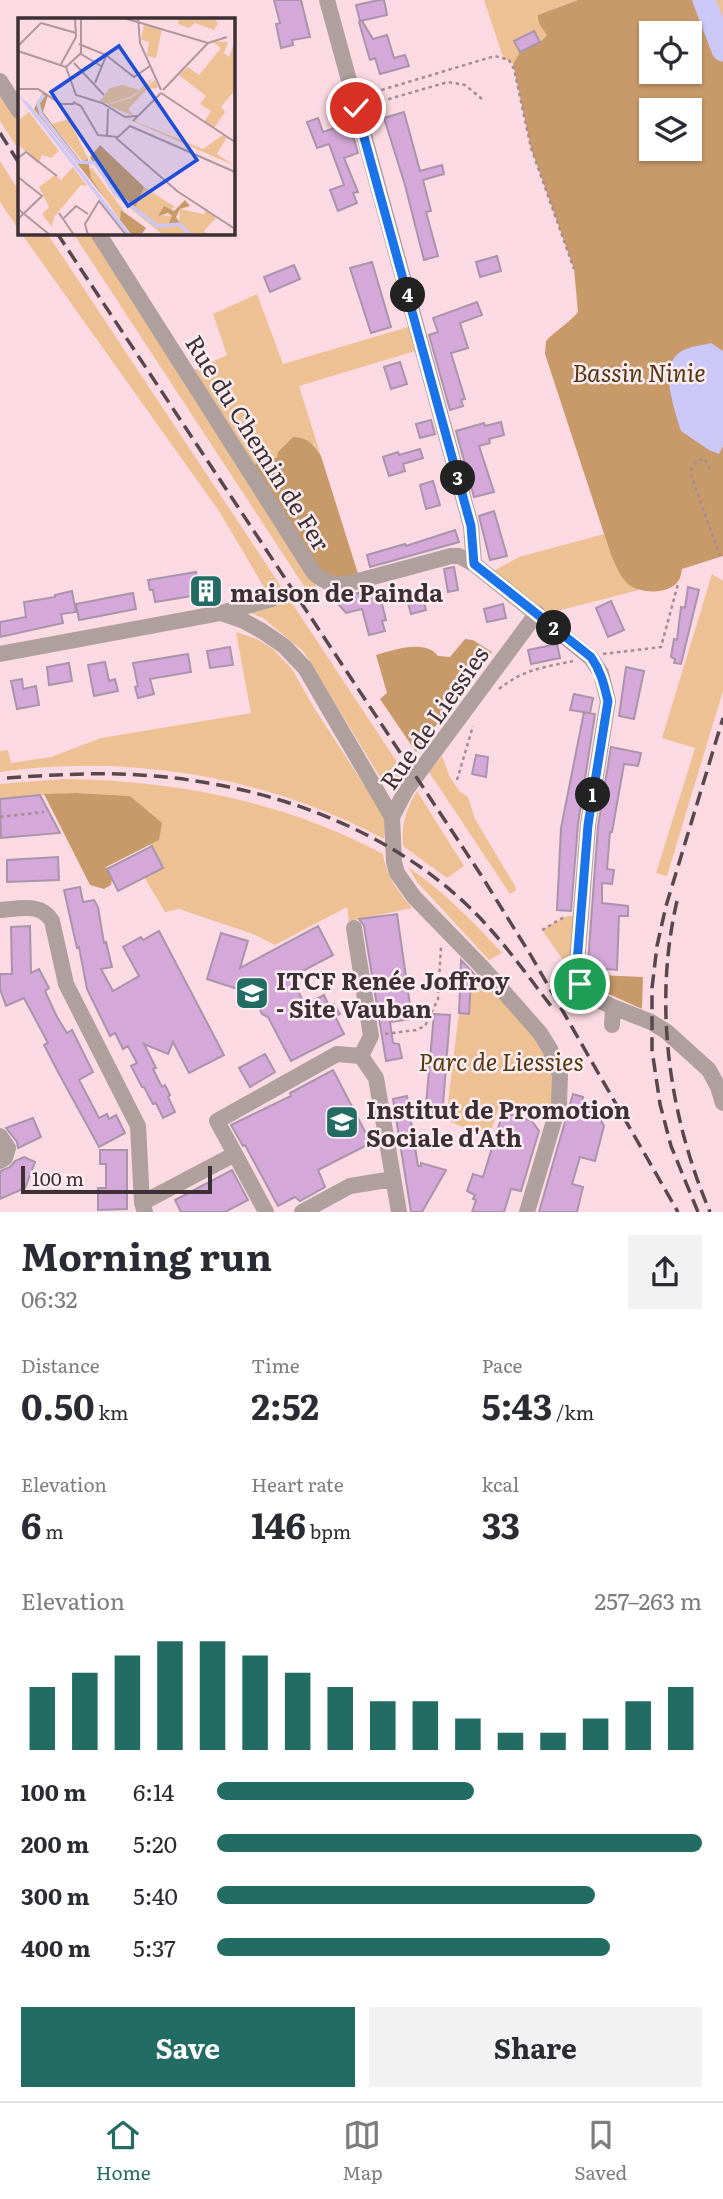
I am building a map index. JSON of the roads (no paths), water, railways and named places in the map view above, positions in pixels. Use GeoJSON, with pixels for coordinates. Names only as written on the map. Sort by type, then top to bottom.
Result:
{"type":"FeatureCollection","features":[{"type":"Feature","properties":{"kind":"street"},"geometry":{"type":"LineString","coordinates":[[327,0],[471,526],[474,564]]}},
{"type":"Feature","properties":{"kind":"street"},"geometry":{"type":"LineString","coordinates":[[0,81],[18,109]]}},
{"type":"Feature","properties":{"kind":"street","name":"Rue du Chemin de Fer"},"geometry":{"type":"LineString","coordinates":[[99,234],[319,578],[330,583],[347,584],[459,556],[474,564],[591,657],[601,673],[608,701],[588,825],[577,963],[580,984],[590,996],[613,1007]]}},
{"type":"Feature","properties":{"kind":"street"},"geometry":{"type":"LineString","coordinates":[[0,654],[221,613],[272,599]]}},
{"type":"Feature","properties":{"kind":"street"},"geometry":{"type":"LineString","coordinates":[[221,613],[244,621],[285,646],[305,668],[392,817]]}},
{"type":"Feature","properties":{"kind":"street","name":"Rue de Liessies"},"geometry":{"type":"LineString","coordinates":[[527,1212],[560,1098],[560,1075],[555,1060],[540,1033],[402,882],[394,862],[392,817],[406,790],[537,613]]}},
{"type":"Feature","properties":{"kind":"street"},"geometry":{"type":"LineString","coordinates":[[0,910],[33,907],[48,914],[52,921],[66,984],[138,1126],[144,1208],[235,1154]]}},
{"type":"Feature","properties":{"kind":"street"},"geometry":{"type":"LineString","coordinates":[[354,928],[371,1036],[361,1056]]}},
{"type":"Feature","properties":{"kind":"street"},"geometry":{"type":"LineString","coordinates":[[612,1025],[613,1007],[651,1022],[667,1032],[709,1070],[723,1103]]}},
{"type":"Feature","properties":{"kind":"street"},"geometry":{"type":"LineString","coordinates":[[266,1212],[217,1121],[337,1054],[361,1056]]}},
{"type":"Feature","properties":{"kind":"street"},"geometry":{"type":"LineString","coordinates":[[361,1056],[376,1079],[399,1212]]}},
{"type":"Feature","properties":{"kind":"street"},"geometry":{"type":"LineString","coordinates":[[0,1136],[8,1148],[5,1158],[0,1161]]}},
{"type":"Feature","properties":{"kind":"street"},"geometry":{"type":"LineString","coordinates":[[302,1212],[350,1186],[393,1179]]}},
{"type":"Feature","properties":{"kind":"waterway"},"geometry":{"type":"LineString","coordinates":[[704,0],[723,50]]}},
{"type":"Feature","properties":{"kind":"railway"},"geometry":{"type":"LineString","coordinates":[[0,133],[18,161]]}},
{"type":"Feature","properties":{"kind":"railway"},"geometry":{"type":"LineString","coordinates":[[58,234],[481,875],[530,954],[678,1212]]}},
{"type":"Feature","properties":{"kind":"railway"},"geometry":{"type":"LineString","coordinates":[[698,1212],[671,1146],[660,1104],[652,1050],[652,988],[657,946],[666,906],[723,718]]}},
{"type":"Feature","properties":{"kind":"railway"},"geometry":{"type":"LineString","coordinates":[[7,778],[107,774],[184,779],[271,798],[356,829],[432,875],[466,904],[510,953],[551,1006]]}},
{"type":"Feature","properties":{"kind":"railway"},"geometry":{"type":"LineString","coordinates":[[677,901],[666,980],[669,1059],[684,1137],[710,1212]]}},
{"type":"Feature","properties":{"kind":"place","name":"maison de Painda"},"geometry":{"type":"Point","coordinates":[206,591]}},
{"type":"Feature","properties":{"kind":"place","name":"ITCF Renée Joffroy - Site Vauban"},"geometry":{"type":"Point","coordinates":[252,993]}},
{"type":"Feature","properties":{"kind":"place","name":"Institut de Promotion Sociale d'Ath"},"geometry":{"type":"Point","coordinates":[342,1122]}},
{"type":"Feature","properties":{"kind":"park label","name":"Bassin Ninie"},"geometry":{"type":"Point","coordinates":[639,371]}},
{"type":"Feature","properties":{"kind":"park label","name":"Parc de Liessies"},"geometry":{"type":"Point","coordinates":[501,1060]}}]}
